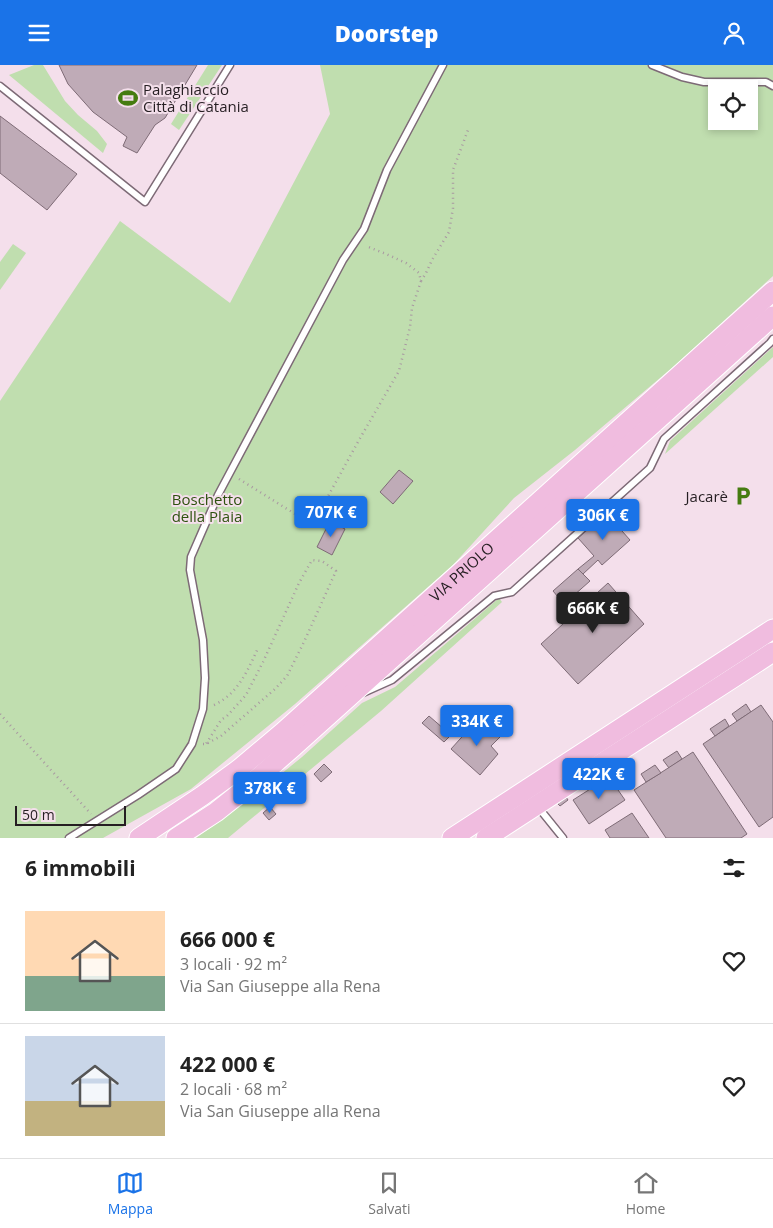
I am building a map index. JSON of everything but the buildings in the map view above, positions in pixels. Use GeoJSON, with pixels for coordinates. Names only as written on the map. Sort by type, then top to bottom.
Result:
{"type":"FeatureCollection","features":[{"type":"Feature","properties":{"kind":"main road","name":"VIA PRIOLO"},"geometry":{"type":"LineString","coordinates":[[139,838],[172,817],[231,774],[282,732],[773,291]]}},
{"type":"Feature","properties":{"kind":"main road","name":"VIA PRIOLO"},"geometry":{"type":"LineString","coordinates":[[176,838],[251,784],[773,316]]}},
{"type":"Feature","properties":{"kind":"main road"},"geometry":{"type":"LineString","coordinates":[[486,838],[531,797],[773,629]]}},
{"type":"Feature","properties":{"kind":"main road"},"geometry":{"type":"LineString","coordinates":[[452,838],[531,797],[773,652]]}},
{"type":"Feature","properties":{"kind":"lane"},"geometry":{"type":"LineString","coordinates":[[0,86],[145,201],[230,65]]}},
{"type":"Feature","properties":{"kind":"lane"},"geometry":{"type":"LineString","coordinates":[[69,838],[176,769],[192,744],[203,709],[205,678],[202,639],[190,570],[191,557],[230,473],[343,260],[364,229],[387,170],[443,65]]}},
{"type":"Feature","properties":{"kind":"lane"},"geometry":{"type":"LineString","coordinates":[[652,65],[682,77],[704,82],[766,83],[773,86]]}},
{"type":"Feature","properties":{"kind":"lane"},"geometry":{"type":"LineString","coordinates":[[342,703],[392,680],[494,597],[512,592],[650,468],[664,439],[773,339]]}},
{"type":"Feature","properties":{"kind":"lane"},"geometry":{"type":"LineString","coordinates":[[531,797],[563,838]]}},
{"type":"Feature","properties":{"kind":"path"},"geometry":{"type":"LineString","coordinates":[[230,473],[300,517],[315,520],[358,440],[399,371],[410,327],[412,308],[421,281],[449,232],[453,208],[453,170],[468,130]]}},
{"type":"Feature","properties":{"kind":"path"},"geometry":{"type":"LineString","coordinates":[[355,242],[406,263],[419,273],[421,281]]}},
{"type":"Feature","properties":{"kind":"path"},"geometry":{"type":"LineString","coordinates":[[312,560],[322,561],[336,571],[304,642],[286,676],[275,689],[221,735],[206,743],[221,720],[246,695],[299,583],[312,560]]}},
{"type":"Feature","properties":{"kind":"path"},"geometry":{"type":"LineString","coordinates":[[203,709],[216,704],[230,695],[250,667],[258,648]]}},
{"type":"Feature","properties":{"kind":"path"},"geometry":{"type":"LineString","coordinates":[[0,714],[97,821]]}},
{"type":"Feature","properties":{"kind":"green space"},"geometry":{"type":"Polygon","coordinates":[[[34,65],[43,65],[65,101],[97,131],[107,144],[103,153],[9,75],[34,65]]]}},
{"type":"Feature","properties":{"kind":"green space"},"geometry":{"type":"Polygon","coordinates":[[[208,65],[222,65],[179,130],[171,124],[208,65]]]}},
{"type":"Feature","properties":{"kind":"green space","name":"Boschetto della Plaia"},"geometry":{"type":"Polygon","coordinates":[[[320,65],[773,65],[773,276],[673,367],[575,450],[514,498],[453,565],[295,704],[191,789],[103,838],[0,838],[0,401],[120,221],[230,303],[330,114],[320,65]]]}},
{"type":"Feature","properties":{"kind":"green space"},"geometry":{"type":"Polygon","coordinates":[[[13,244],[26,253],[0,290],[0,262],[13,244]]]}},
{"type":"Feature","properties":{"kind":"green space"},"geometry":{"type":"Polygon","coordinates":[[[773,347],[773,357],[665,454],[670,441],[773,347]]]}},
{"type":"Feature","properties":{"kind":"green space"},"geometry":{"type":"Polygon","coordinates":[[[499,598],[502,602],[381,711],[228,838],[196,838],[249,800],[302,757],[362,703],[395,687],[499,598]]]}},
{"type":"Feature","properties":{"kind":"place","name":"Palaghiaccio Città di Catania"},"geometry":{"type":"Point","coordinates":[128,98]}},
{"type":"Feature","properties":{"kind":"place","name":"Jacarè"},"geometry":{"type":"Point","coordinates":[743,496]}}]}
